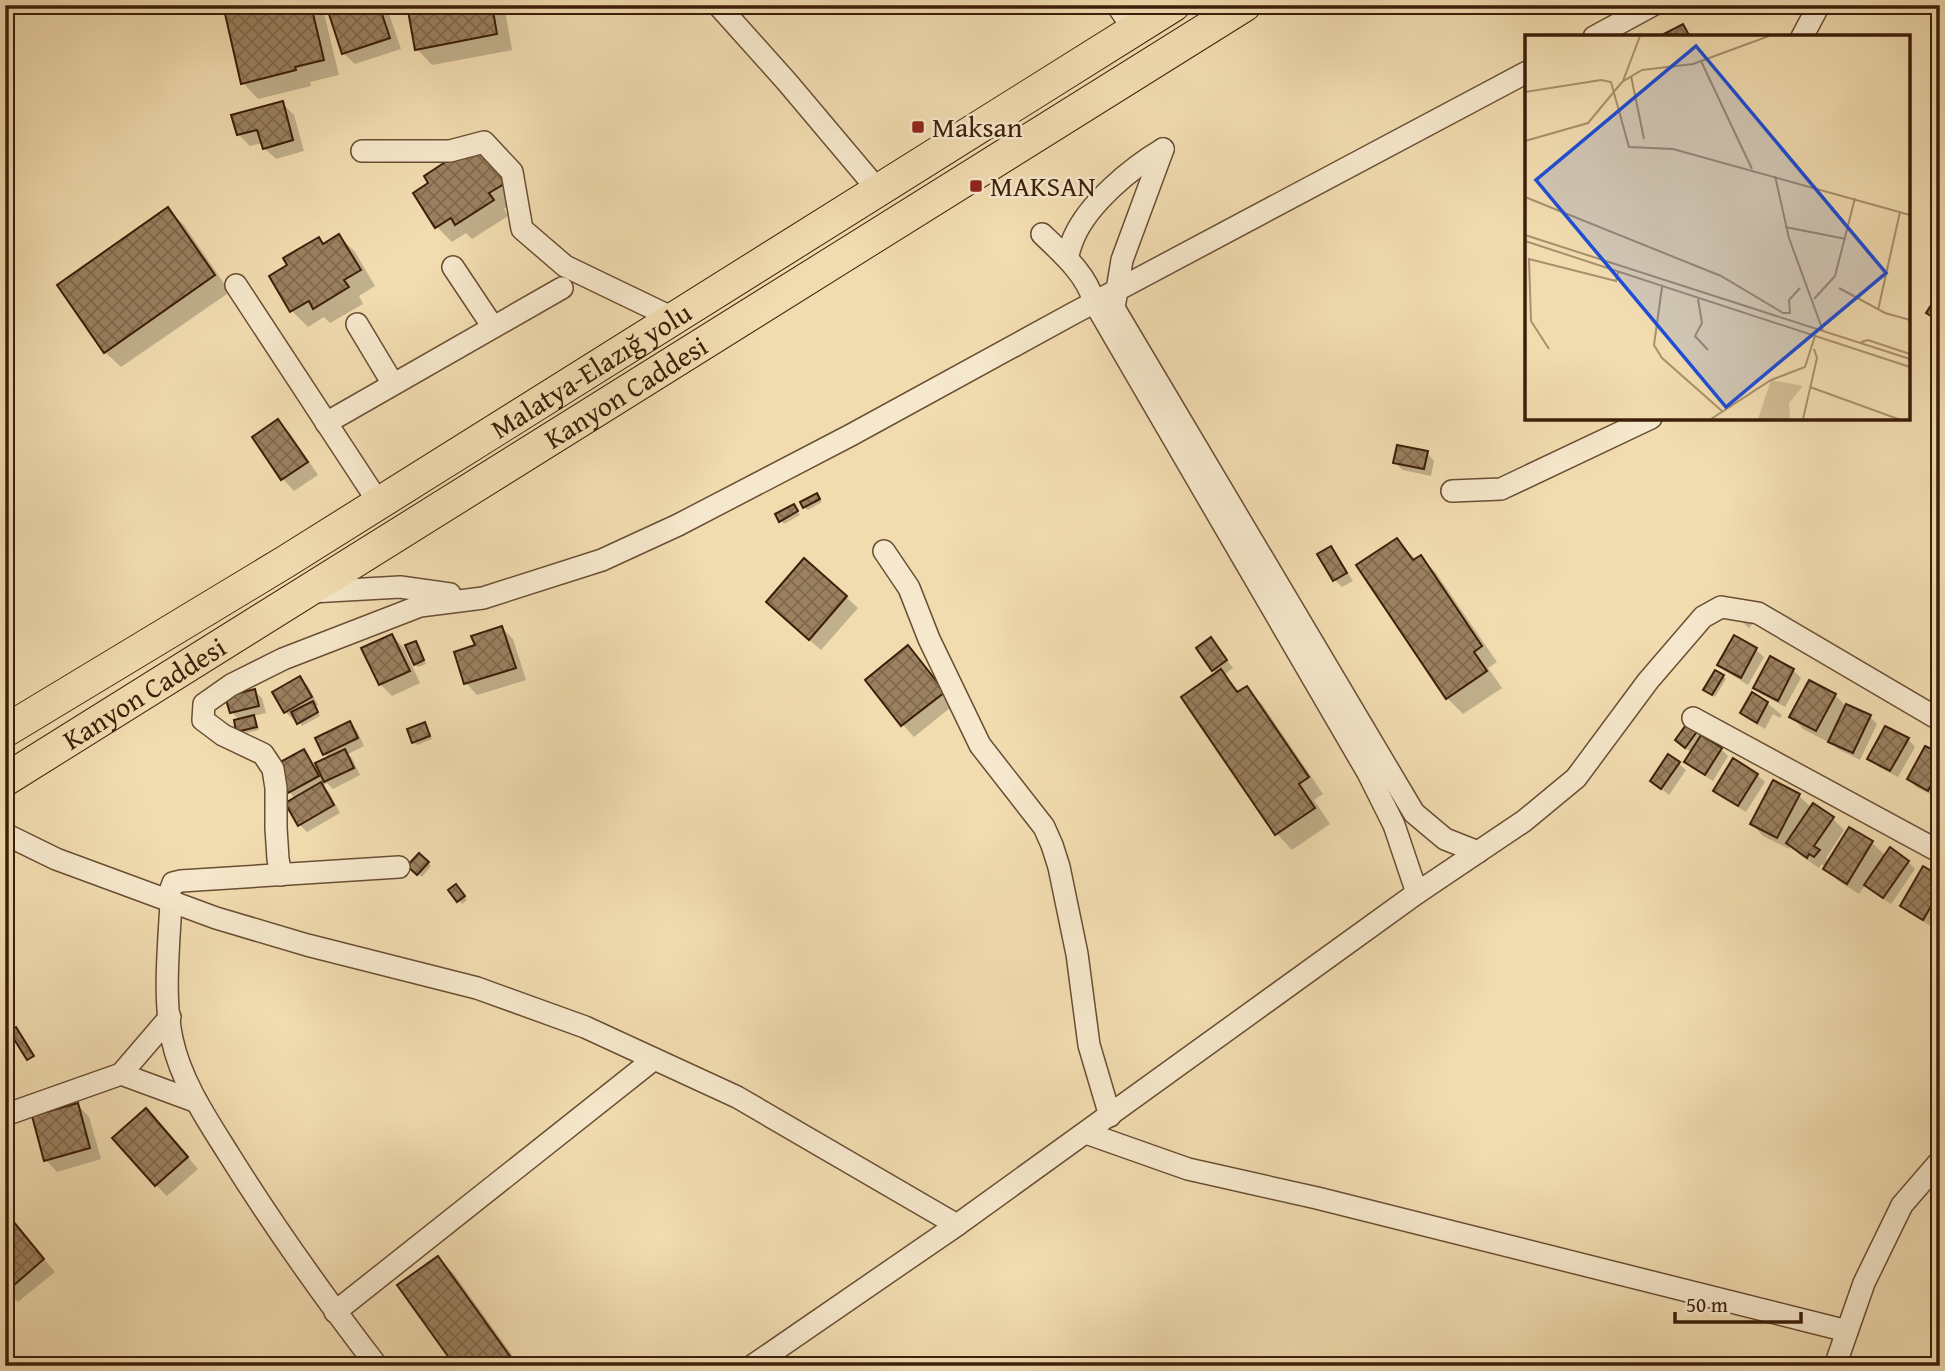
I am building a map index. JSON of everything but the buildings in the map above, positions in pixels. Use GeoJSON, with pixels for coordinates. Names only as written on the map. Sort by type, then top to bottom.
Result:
{"type":"FeatureCollection","features":[{"type":"Feature","properties":{"kind":"highway","name":"Malatya-Elazığ yolu"},"geometry":{"type":"LineString","coordinates":[[5,731],[285,562],[878,190],[1125,18],[1174,5]]}},
{"type":"Feature","properties":{"kind":"highway","name":"Kanyon Caddesi"},"geometry":{"type":"LineString","coordinates":[[5,780],[1245,5]]}},
{"type":"Feature","properties":{"kind":"street"},"geometry":{"type":"LineString","coordinates":[[718,5],[878,190]]}},
{"type":"Feature","properties":{"kind":"street"},"geometry":{"type":"LineString","coordinates":[[1598,35],[1653,5]]}},
{"type":"Feature","properties":{"kind":"street"},"geometry":{"type":"LineString","coordinates":[[1803,35],[1819,5]]}},
{"type":"Feature","properties":{"kind":"street"},"geometry":{"type":"LineString","coordinates":[[281,875],[273,769],[264,754],[223,735],[202,720],[204,705],[231,685],[283,659],[420,606],[483,598],[602,560],[850,435],[1525,73]]}},
{"type":"Feature","properties":{"kind":"street"},"geometry":{"type":"LineString","coordinates":[[362,151],[450,151],[484,142],[512,172],[522,229],[565,266],[673,318]]}},
{"type":"Feature","properties":{"kind":"street"},"geometry":{"type":"LineString","coordinates":[[1067,258],[1073,238],[1103,198],[1119,180],[1163,149],[1122,260],[1114,308],[1414,813],[1445,839],[1478,852]]}},
{"type":"Feature","properties":{"kind":"street"},"geometry":{"type":"LineString","coordinates":[[1042,234],[1067,258],[1092,293],[1094,302],[1367,773],[1394,825],[1417,894]]}},
{"type":"Feature","properties":{"kind":"street"},"geometry":{"type":"LineString","coordinates":[[453,267],[493,327]]}},
{"type":"Feature","properties":{"kind":"street"},"geometry":{"type":"LineString","coordinates":[[236,285],[379,503]]}},
{"type":"Feature","properties":{"kind":"street"},"geometry":{"type":"LineString","coordinates":[[326,423],[562,288]]}},
{"type":"Feature","properties":{"kind":"street"},"geometry":{"type":"LineString","coordinates":[[357,324],[393,384]]}},
{"type":"Feature","properties":{"kind":"street"},"geometry":{"type":"LineString","coordinates":[[1452,491],[1502,489],[1647,420]]}},
{"type":"Feature","properties":{"kind":"street"},"geometry":{"type":"LineString","coordinates":[[884,551],[909,588],[929,639],[980,745],[1044,827],[1052,845],[1074,940],[1088,1045],[1110,1116]]}},
{"type":"Feature","properties":{"kind":"street"},"geometry":{"type":"LineString","coordinates":[[308,592],[400,587],[483,598]]}},
{"type":"Feature","properties":{"kind":"street"},"geometry":{"type":"LineString","coordinates":[[752,1366],[957,1225],[1417,894],[1524,821],[1576,778],[1648,681],[1703,617],[1721,607],[1758,613],[1940,720]]}},
{"type":"Feature","properties":{"kind":"street"},"geometry":{"type":"LineString","coordinates":[[1693,718],[1940,852]]}},
{"type":"Feature","properties":{"kind":"street"},"geometry":{"type":"LineString","coordinates":[[5,834],[56,859],[216,918],[307,945],[477,988],[585,1027],[737,1097],[957,1225]]}},
{"type":"Feature","properties":{"kind":"street"},"geometry":{"type":"LineString","coordinates":[[377,1366],[335,1312],[258,1201],[197,1102],[172,1039],[168,998],[169,894],[173,883],[399,867]]}},
{"type":"Feature","properties":{"kind":"street"},"geometry":{"type":"LineString","coordinates":[[5,1115],[121,1074],[170,1017]]}},
{"type":"Feature","properties":{"kind":"street"},"geometry":{"type":"LineString","coordinates":[[335,1312],[654,1059]]}},
{"type":"Feature","properties":{"kind":"street"},"geometry":{"type":"LineString","coordinates":[[121,1074],[197,1102]]}},
{"type":"Feature","properties":{"kind":"street"},"geometry":{"type":"LineString","coordinates":[[1086,1133],[1188,1169],[1847,1331]]}},
{"type":"Feature","properties":{"kind":"street"},"geometry":{"type":"LineString","coordinates":[[1835,1366],[1864,1283],[1902,1205],[1940,1161]]}},
{"type":"Feature","properties":{"kind":"place","name":"Maksan"},"geometry":{"type":"Point","coordinates":[918,127]}},
{"type":"Feature","properties":{"kind":"place","name":"MAKSAN"},"geometry":{"type":"Point","coordinates":[976,186]}}]}
